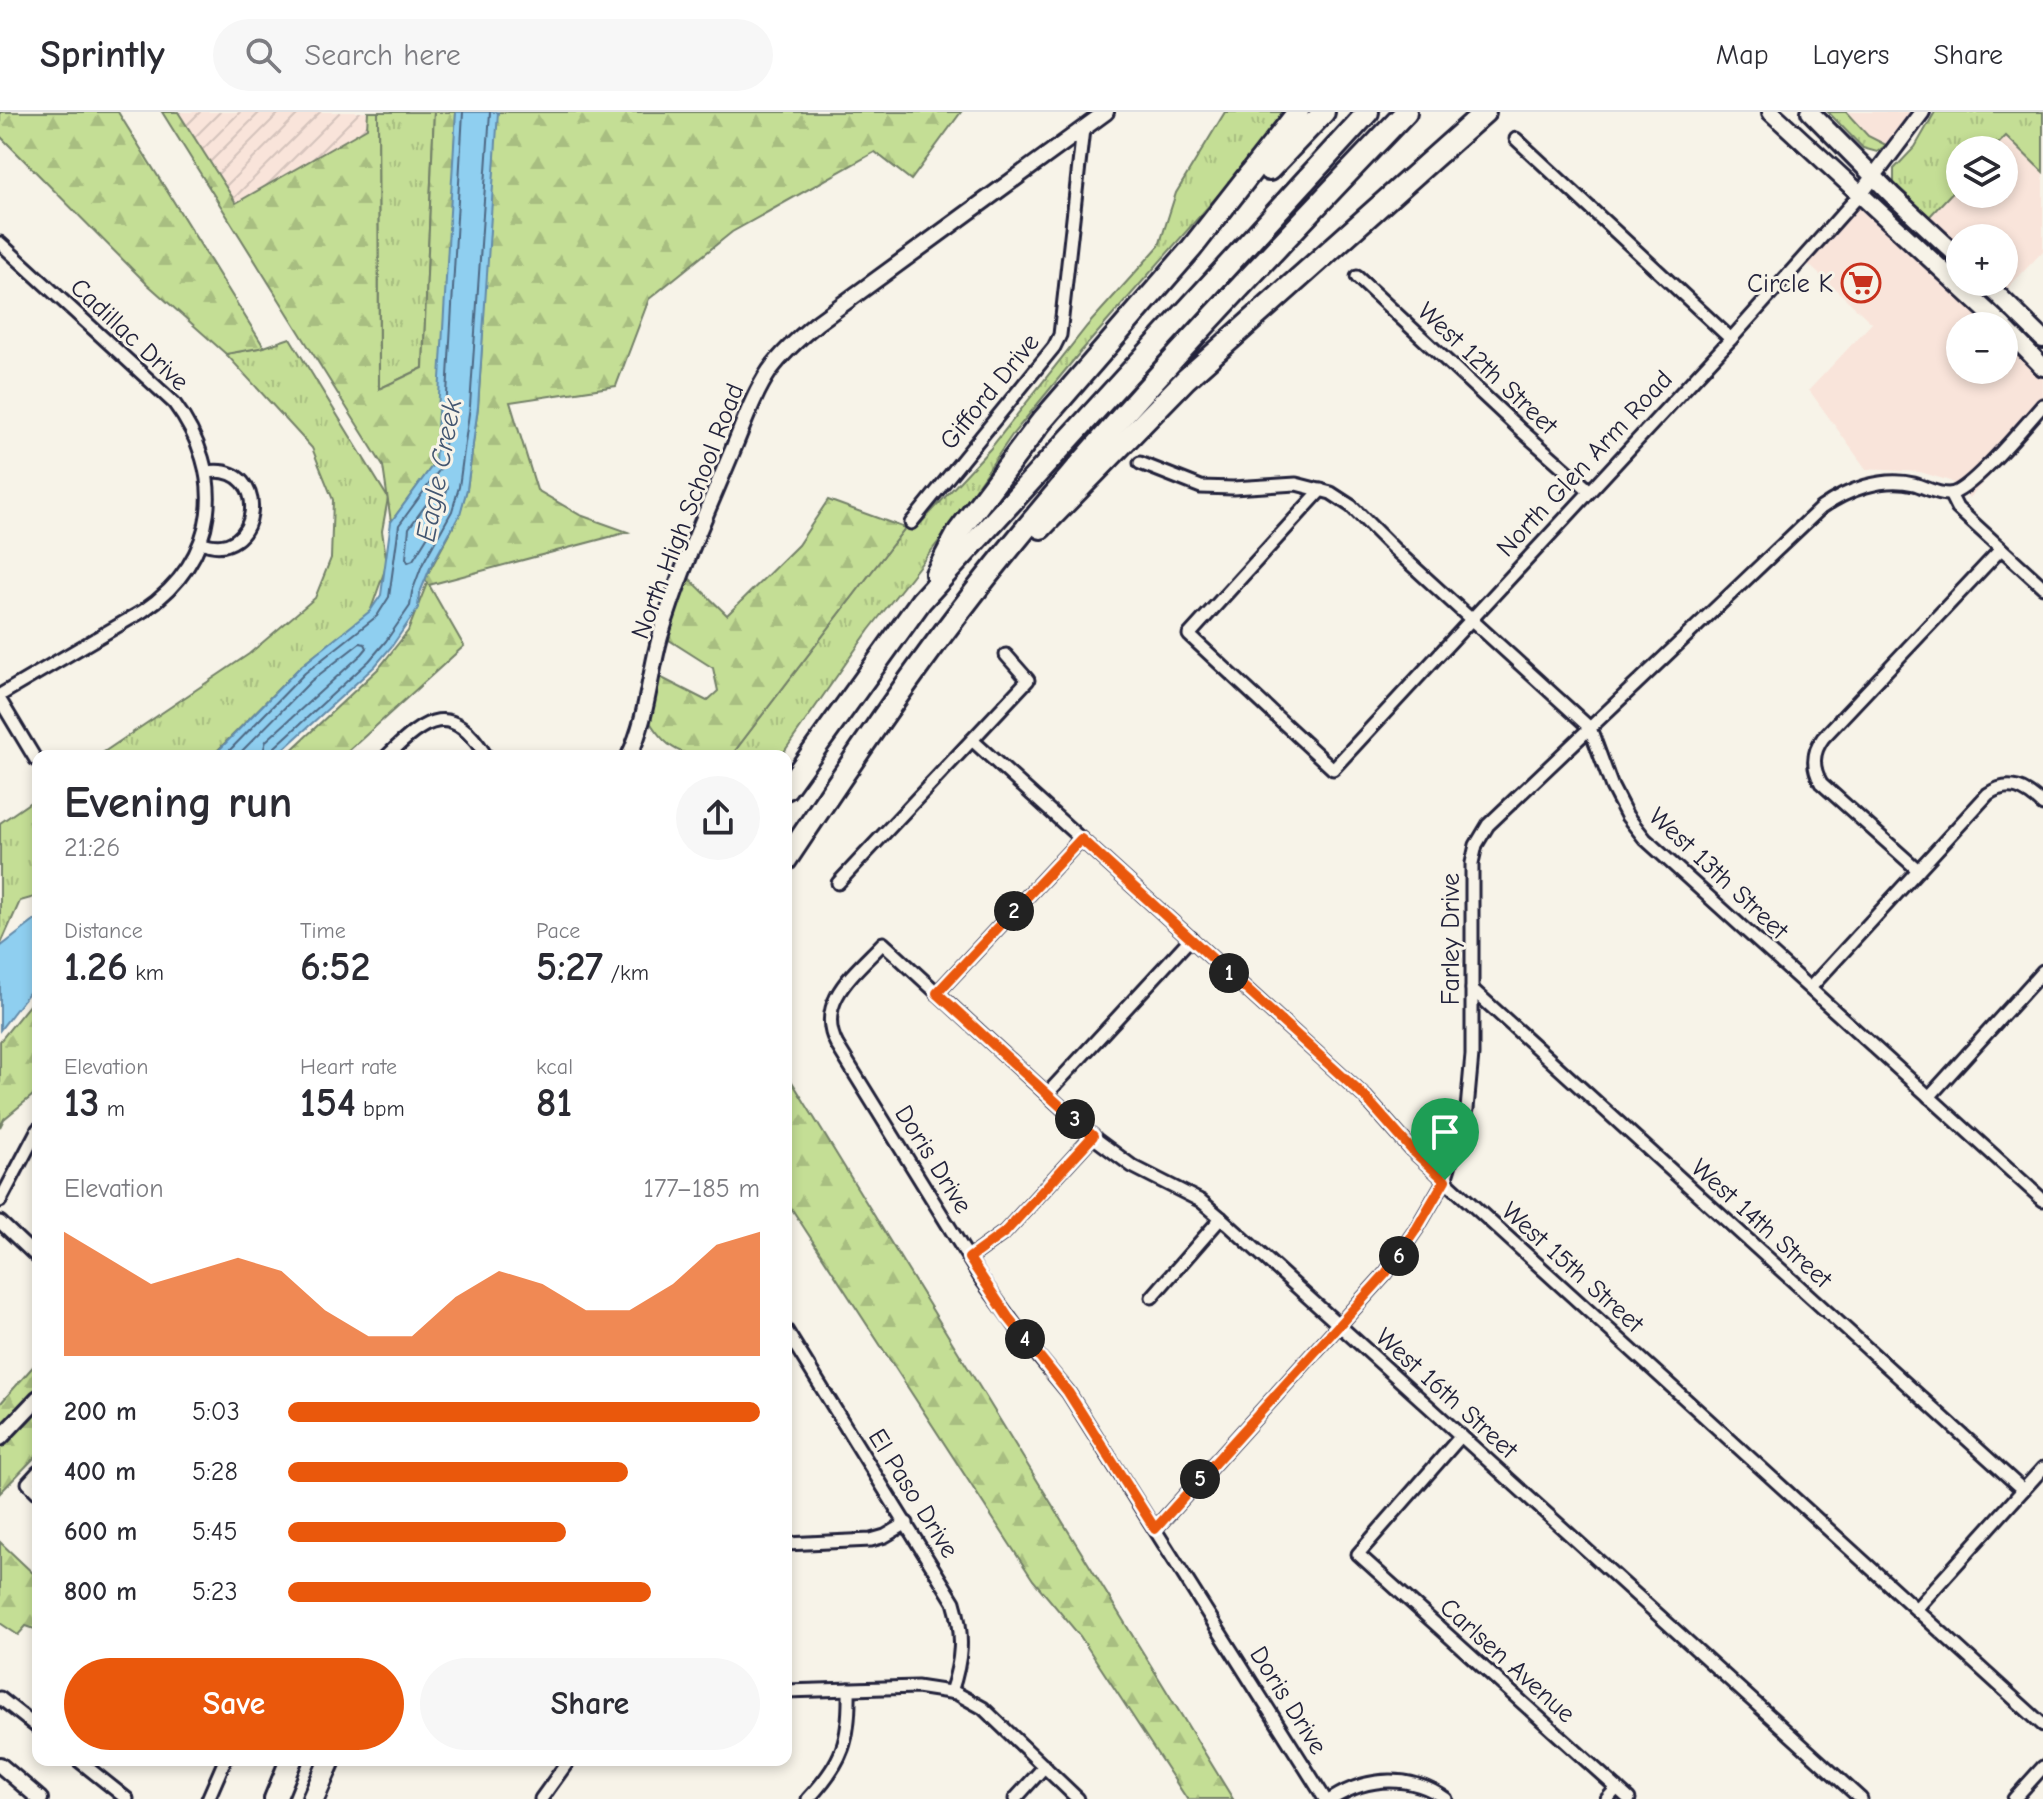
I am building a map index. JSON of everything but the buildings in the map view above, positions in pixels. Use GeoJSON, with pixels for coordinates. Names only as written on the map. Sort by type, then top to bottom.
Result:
{"type":"FeatureCollection","features":[{"type":"Feature","properties":{"kind":"highway"},"geometry":{"type":"LineString","coordinates":[[921,601],[959,531],[1041,422],[1191,249],[1298,112]]}},
{"type":"Feature","properties":{"kind":"highway"},"geometry":{"type":"LineString","coordinates":[[1191,249],[1206,238],[1324,112]]}},
{"type":"Feature","properties":{"kind":"highway"},"geometry":{"type":"LineString","coordinates":[[792,781],[921,601],[1368,112]]}},
{"type":"Feature","properties":{"kind":"highway"},"geometry":{"type":"LineString","coordinates":[[792,851],[951,622],[1000,560],[1120,418],[1406,112]]}},
{"type":"Feature","properties":{"kind":"highway"},"geometry":{"type":"LineString","coordinates":[[1000,560],[1049,521],[1148,416],[1244,325],[1485,112]]}},
{"type":"Feature","properties":{"kind":"highway"},"geometry":{"type":"LineString","coordinates":[[275,1799],[289,1766]]}},
{"type":"Feature","properties":{"kind":"highway"},"geometry":{"type":"LineString","coordinates":[[313,1799],[327,1766]]}},
{"type":"Feature","properties":{"kind":"main road"},"geometry":{"type":"LineString","coordinates":[[1771,112],[1946,247]]}},
{"type":"Feature","properties":{"kind":"main road"},"geometry":{"type":"LineString","coordinates":[[1810,112],[1867,185],[1990,312]]}},
{"type":"Feature","properties":{"kind":"main road"},"geometry":{"type":"LineString","coordinates":[[1999,296],[2043,339]]}},
{"type":"Feature","properties":{"kind":"main road"},"geometry":{"type":"LineString","coordinates":[[2018,341],[2043,367]]}},
{"type":"Feature","properties":{"kind":"street","name":"North High School Road"},"geometry":{"type":"LineString","coordinates":[[631,750],[641,725],[659,642],[672,603],[719,482],[769,372],[793,343],[817,323],[1106,112]]}},
{"type":"Feature","properties":{"kind":"street"},"geometry":{"type":"LineString","coordinates":[[1867,185],[1922,112]]}},
{"type":"Feature","properties":{"kind":"street","name":"Gifford Drive"},"geometry":{"type":"LineString","coordinates":[[911,523],[1054,347],[1060,335],[1083,129]]}},
{"type":"Feature","properties":{"kind":"street"},"geometry":{"type":"LineString","coordinates":[[1516,139],[1731,339]]}},
{"type":"Feature","properties":{"kind":"street","name":"North Glen Arm Road"},"geometry":{"type":"LineString","coordinates":[[1321,490],[1189,635],[1333,769],[1731,339],[1867,185]]}},
{"type":"Feature","properties":{"kind":"street","name":"Cadillac Drive"},"geometry":{"type":"LineString","coordinates":[[0,243],[167,395],[194,432],[207,472],[209,500],[201,542],[183,574],[150,606],[0,698]]}},
{"type":"Feature","properties":{"kind":"street","name":"West 12th Street"},"geometry":{"type":"LineString","coordinates":[[1357,277],[1590,491]]}},
{"type":"Feature","properties":{"kind":"street"},"geometry":{"type":"LineString","coordinates":[[2043,405],[1967,487],[1950,494],[1957,508],[2043,587]]}},
{"type":"Feature","properties":{"kind":"street","name":"West 13th Street"},"geometry":{"type":"LineString","coordinates":[[1140,463],[1201,487],[1289,484],[1321,490],[1351,506],[1471,621],[1590,728],[1612,787],[1639,832],[2043,1200]]}},
{"type":"Feature","properties":{"kind":"street"},"geometry":{"type":"LineString","coordinates":[[201,542],[214,545],[236,539],[246,529],[252,512],[249,493],[238,478],[221,471],[207,472]]}},
{"type":"Feature","properties":{"kind":"street","name":"Farley Drive"},"geometry":{"type":"LineString","coordinates":[[1155,1529],[1340,1326],[1394,1262],[1445,1180],[1467,1109],[1472,1055],[1472,863],[1476,845],[1488,825],[1829,502],[1865,486],[1883,482],[1911,483],[1950,494]]}},
{"type":"Feature","properties":{"kind":"street"},"geometry":{"type":"LineString","coordinates":[[1918,870],[1820,780],[1814,764],[1815,754],[1820,742],[2001,549]]}},
{"type":"Feature","properties":{"kind":"street"},"geometry":{"type":"LineString","coordinates":[[838,883],[1028,680],[1006,655]]}},
{"type":"Feature","properties":{"kind":"street"},"geometry":{"type":"LineString","coordinates":[[0,698],[32,753]]}},
{"type":"Feature","properties":{"kind":"street"},"geometry":{"type":"LineString","coordinates":[[393,750],[416,728],[429,722],[443,721],[466,728],[482,750]]}},
{"type":"Feature","properties":{"kind":"street","name":"West 15th Street"},"geometry":{"type":"LineString","coordinates":[[972,740],[1365,1097],[1412,1150],[2043,1725]]}},
{"type":"Feature","properties":{"kind":"street"},"geometry":{"type":"LineString","coordinates":[[1810,988],[1985,796],[2000,787],[2024,789],[2043,805]]}},
{"type":"Feature","properties":{"kind":"street"},"geometry":{"type":"LineString","coordinates":[[937,993],[1081,839]]}},
{"type":"Feature","properties":{"kind":"street"},"geometry":{"type":"LineString","coordinates":[[1047,1094],[1191,938]]}},
{"type":"Feature","properties":{"kind":"street","name":"West 16th Street"},"geometry":{"type":"LineString","coordinates":[[883,943],[1093,1136],[1132,1166],[1201,1201],[1221,1218],[1861,1799]]}},
{"type":"Feature","properties":{"kind":"street","name":"Doris Drive"},"geometry":{"type":"LineString","coordinates":[[883,943],[836,996],[831,1009],[830,1028],[837,1045],[1008,1317],[1068,1392],[1325,1799]]}},
{"type":"Feature","properties":{"kind":"street"},"geometry":{"type":"LineString","coordinates":[[1929,1097],[2043,971]]}},
{"type":"Feature","properties":{"kind":"street","name":"West 14th Street"},"geometry":{"type":"LineString","coordinates":[[1472,989],[2023,1490]]}},
{"type":"Feature","properties":{"kind":"street"},"geometry":{"type":"LineString","coordinates":[[969,1258],[1005,1232],[1093,1136]]}},
{"type":"Feature","properties":{"kind":"street"},"geometry":{"type":"LineString","coordinates":[[0,1201],[32,1140]]}},
{"type":"Feature","properties":{"kind":"street"},"geometry":{"type":"LineString","coordinates":[[1152,1297],[1221,1218]]}},
{"type":"Feature","properties":{"kind":"street"},"geometry":{"type":"LineString","coordinates":[[0,1222],[32,1252]]}},
{"type":"Feature","properties":{"kind":"street","name":"El Paso Drive"},"geometry":{"type":"LineString","coordinates":[[792,1340],[945,1586],[960,1620],[961,1658],[951,1692]]}},
{"type":"Feature","properties":{"kind":"street"},"geometry":{"type":"LineString","coordinates":[[0,1438],[32,1404]]}},
{"type":"Feature","properties":{"kind":"street","name":"Carlsen Avenue"},"geometry":{"type":"LineString","coordinates":[[1461,1436],[1358,1554],[1629,1799]]}},
{"type":"Feature","properties":{"kind":"street"},"geometry":{"type":"LineString","coordinates":[[1917,1608],[2043,1468]]}},
{"type":"Feature","properties":{"kind":"street"},"geometry":{"type":"LineString","coordinates":[[792,1544],[871,1540],[907,1523]]}},
{"type":"Feature","properties":{"kind":"street"},"geometry":{"type":"LineString","coordinates":[[792,1691],[924,1687],[951,1692],[983,1708],[1078,1799]]}},
{"type":"Feature","properties":{"kind":"street"},"geometry":{"type":"LineString","coordinates":[[808,1799],[828,1778],[842,1753],[849,1721],[849,1689]]}},
{"type":"Feature","properties":{"kind":"street"},"geometry":{"type":"LineString","coordinates":[[0,1698],[32,1723]]}},
{"type":"Feature","properties":{"kind":"street"},"geometry":{"type":"LineString","coordinates":[[0,1765],[40,1799]]}},
{"type":"Feature","properties":{"kind":"street"},"geometry":{"type":"LineString","coordinates":[[86,1766],[127,1799]]}},
{"type":"Feature","properties":{"kind":"street"},"geometry":{"type":"LineString","coordinates":[[208,1799],[222,1766]]}},
{"type":"Feature","properties":{"kind":"street"},"geometry":{"type":"LineString","coordinates":[[541,1799],[565,1766]]}},
{"type":"Feature","properties":{"kind":"street"},"geometry":{"type":"LineString","coordinates":[[1015,1799],[1045,1766]]}},
{"type":"Feature","properties":{"kind":"street"},"geometry":{"type":"LineString","coordinates":[[2014,1799],[2043,1767]]}},
{"type":"Feature","properties":{"kind":"street"},"geometry":{"type":"LineString","coordinates":[[1332,1799],[1360,1785],[1387,1780],[1423,1786],[1446,1799]]}},
{"type":"Feature","properties":{"kind":"street"},"geometry":{"type":"LineString","coordinates":[[1607,1799],[1617,1788]]}},
{"type":"Feature","properties":{"kind":"shaded area"},"geometry":{"type":"Polygon","coordinates":[[[178,112],[368,112],[367,128],[236,203],[178,112]]]}},
{"type":"Feature","properties":{"kind":"shaded area"},"geometry":{"type":"Polygon","coordinates":[[[1846,112],[1911,112],[1886,145],[1868,136],[1846,112]]]}},
{"type":"Feature","properties":{"kind":"shaded area"},"geometry":{"type":"Polygon","coordinates":[[[2018,148],[2043,172],[2043,251],[2018,277],[2018,224],[1946,224],[1946,236],[1929,217],[1946,199],[1946,208],[2018,208],[2018,148]]]}},
{"type":"Feature","properties":{"kind":"shaded area"},"geometry":{"type":"Polygon","coordinates":[[[1859,206],[1946,286],[1946,296],[1956,296],[1974,312],[1946,312],[1946,384],[2018,384],[2018,353],[2043,377],[2043,417],[1969,498],[1950,481],[1920,472],[1866,469],[1809,390],[1872,323],[1807,263],[1859,206]]]}},
{"type":"Feature","properties":{"kind":"green space"},"geometry":{"type":"Polygon","coordinates":[[[0,112],[118,112],[264,347],[226,354],[146,283],[0,136],[0,112]]]}},
{"type":"Feature","properties":{"kind":"green space"},"geometry":{"type":"Polygon","coordinates":[[[162,112],[178,112],[236,203],[367,128],[368,112],[378,112],[379,389],[423,368],[434,112],[456,112],[446,351],[435,462],[391,522],[383,466],[162,112]]]}},
{"type":"Feature","properties":{"kind":"green space"},"geometry":{"type":"Polygon","coordinates":[[[378,112],[434,112],[423,368],[379,389],[378,112]]]}},
{"type":"Feature","properties":{"kind":"green space"},"geometry":{"type":"Polygon","coordinates":[[[494,112],[961,112],[911,180],[875,152],[732,232],[649,299],[616,386],[510,402],[537,490],[580,515],[628,532],[429,585],[464,646],[350,750],[291,750],[379,668],[408,631],[427,583],[425,579],[458,518],[467,489],[478,407],[494,112]]]}},
{"type":"Feature","properties":{"kind":"green space"},"geometry":{"type":"Polygon","coordinates":[[[1225,112],[1291,112],[1077,356],[1012,435],[946,532],[869,630],[785,750],[736,750],[905,528],[918,526],[990,449],[1087,326],[1159,246],[1176,193],[1225,112]]]}},
{"type":"Feature","properties":{"kind":"green space"},"geometry":{"type":"Polygon","coordinates":[[[1828,112],[1846,112],[1868,136],[1886,145],[1877,152],[1863,148],[1828,112]]]}},
{"type":"Feature","properties":{"kind":"green space"},"geometry":{"type":"Polygon","coordinates":[[[1935,112],[2043,112],[2043,172],[2018,148],[2018,136],[1946,136],[1946,199],[1929,217],[1894,183],[1894,169],[1915,147],[1935,112]]]}},
{"type":"Feature","properties":{"kind":"green space"},"geometry":{"type":"Polygon","coordinates":[[[290,338],[388,498],[382,531],[387,564],[370,612],[300,667],[218,750],[107,750],[249,654],[315,598],[331,558],[333,500],[312,448],[226,354],[264,347],[290,338]]]}},
{"type":"Feature","properties":{"kind":"green space"},"geometry":{"type":"Polygon","coordinates":[[[828,500],[905,528],[736,750],[673,748],[656,732],[648,719],[658,676],[707,701],[718,691],[713,668],[666,638],[688,577],[727,615],[798,545],[828,500]]]}},
{"type":"Feature","properties":{"kind":"green space"},"geometry":{"type":"Polygon","coordinates":[[[32,801],[32,898],[20,901],[0,946],[0,823],[32,801]]]}},
{"type":"Feature","properties":{"kind":"green space"},"geometry":{"type":"Polygon","coordinates":[[[32,1001],[32,1096],[4,1119],[0,1127],[0,1041],[32,1001]]]}},
{"type":"Feature","properties":{"kind":"green space"},"geometry":{"type":"Polygon","coordinates":[[[792,1082],[1233,1799],[1187,1799],[1080,1636],[1033,1580],[792,1209],[792,1082]]]}},
{"type":"Feature","properties":{"kind":"green space"},"geometry":{"type":"Polygon","coordinates":[[[32,1368],[32,1460],[0,1493],[0,1404],[32,1368]]]}},
{"type":"Feature","properties":{"kind":"green space"},"geometry":{"type":"Polygon","coordinates":[[[0,1542],[32,1572],[32,1628],[26,1626],[18,1635],[0,1623],[0,1542]]]}},
{"type":"Feature","properties":{"kind":"water","name":"Eagle Creek"},"geometry":{"type":"Polygon","coordinates":[[[456,112],[498,112],[478,407],[467,489],[460,514],[430,568],[419,595],[418,608],[375,666],[283,750],[219,750],[300,667],[370,611],[381,595],[391,522],[435,462],[456,112]]]}},
{"type":"Feature","properties":{"kind":"water"},"geometry":{"type":"Polygon","coordinates":[[[32,923],[32,989],[0,1030],[0,947],[32,923]]]}},
{"type":"Feature","properties":{"kind":"place","name":"Circle K"},"geometry":{"type":"Point","coordinates":[1861,283]}},
{"type":"Feature","properties":{"kind":"route"},"geometry":{"type":"LineString","coordinates":[[1081,839],[1365,1097],[1412,1150],[1445,1180],[1386,1273],[1155,1529],[1068,1392],[1008,1317],[969,1258],[1005,1232],[1093,1136],[937,993],[1081,839]]}}]}
